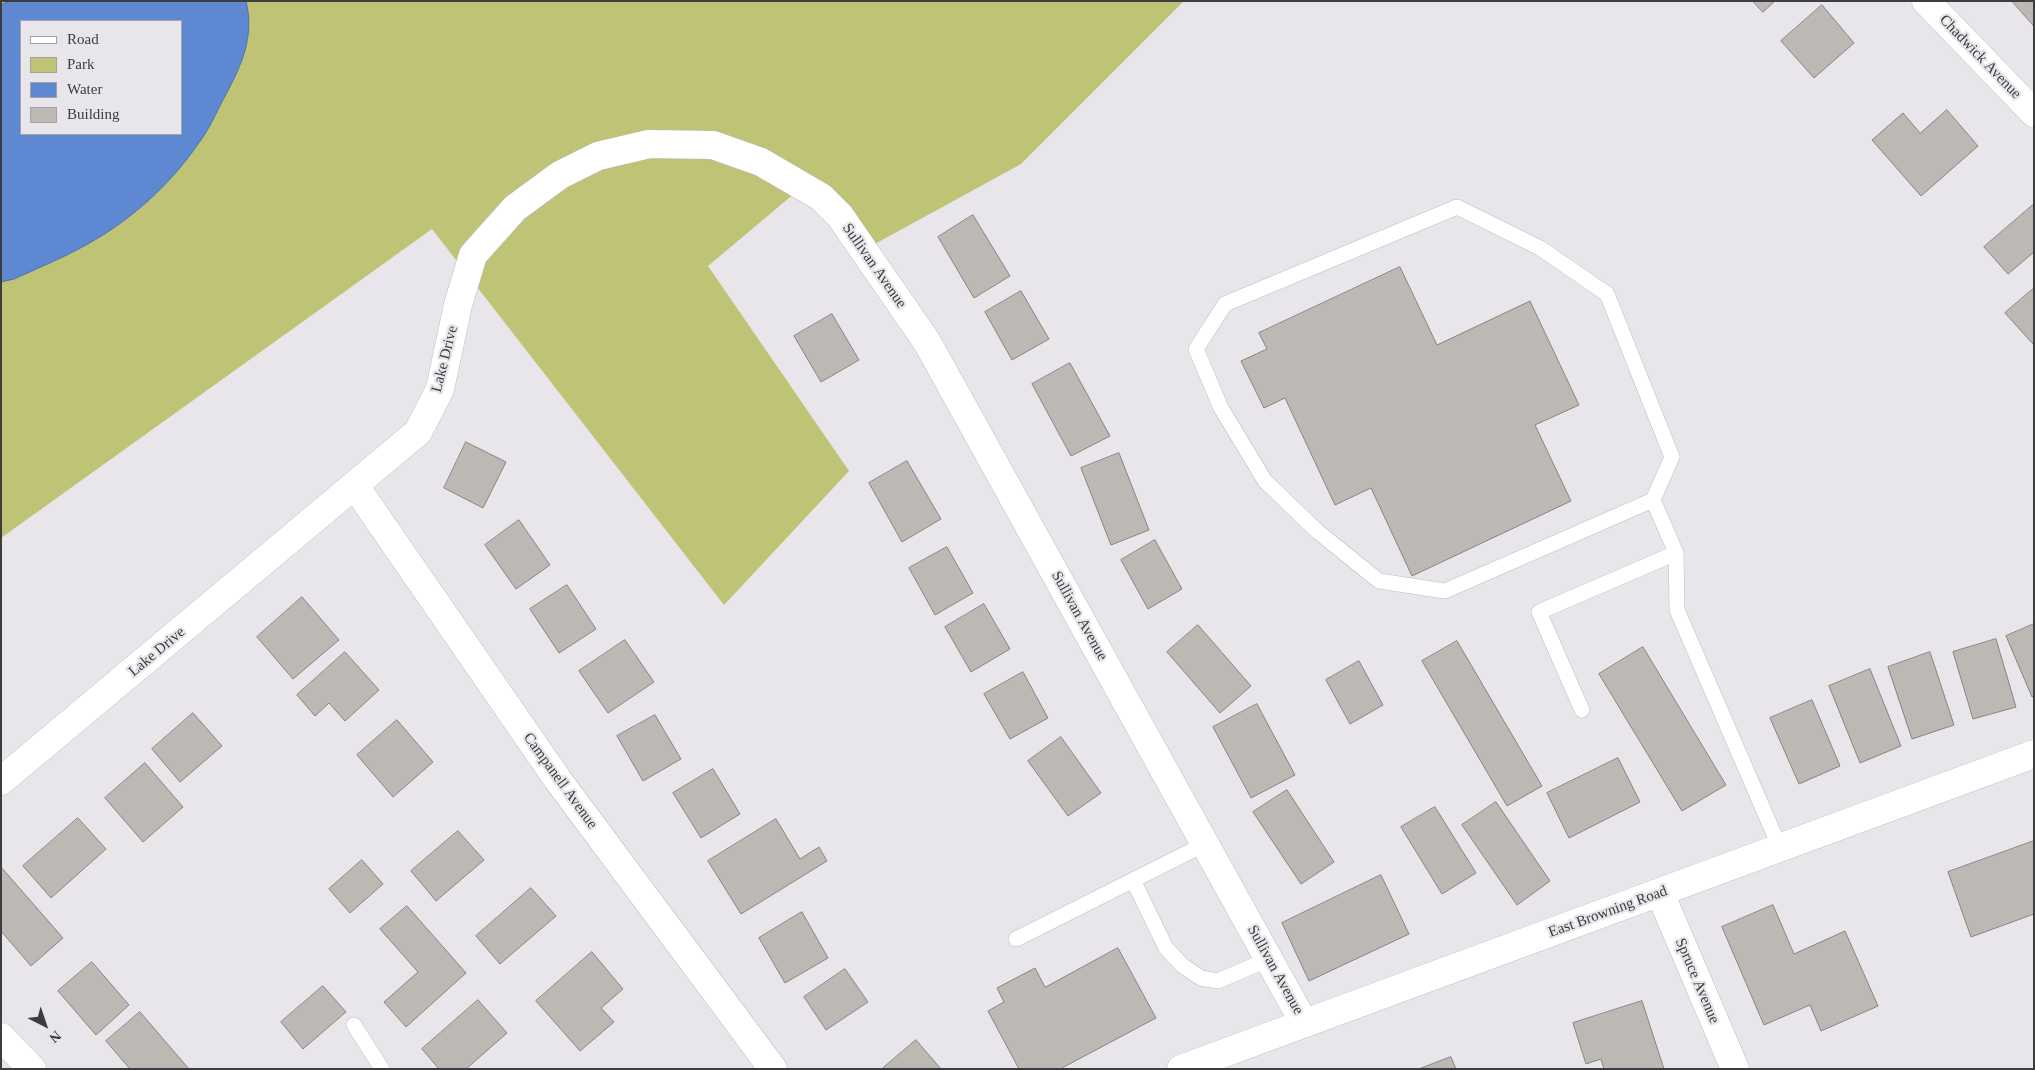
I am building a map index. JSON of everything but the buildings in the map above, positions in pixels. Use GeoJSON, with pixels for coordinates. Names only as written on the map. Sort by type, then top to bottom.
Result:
{"type":"FeatureCollection","features":[{"type":"Feature","properties":{"kind":"street","name":"Chadwick Avenue"},"geometry":{"type":"LineString","coordinates":[[1926,1],[2034,113]]}},
{"type":"Feature","properties":{"kind":"street","name":"Lake Drive"},"geometry":{"type":"LineString","coordinates":[[1,781],[418,432],[440,389],[458,305],[473,255],[515,208],[560,175],[598,156],[649,144],[713,145],[761,162],[821,197],[840,216]]}},
{"type":"Feature","properties":{"kind":"street","name":"Sullivan Avenue"},"geometry":{"type":"LineString","coordinates":[[840,216],[926,342],[1304,1023]]}},
{"type":"Feature","properties":{"kind":"street","name":"Campanell Avenue"},"geometry":{"type":"LineString","coordinates":[[355,486],[558,780],[773,1069]]}},
{"type":"Feature","properties":{"kind":"street","name":"East Browning Road"},"geometry":{"type":"LineString","coordinates":[[1181,1069],[2034,754]]}},
{"type":"Feature","properties":{"kind":"street","name":"Spruce Avenue"},"geometry":{"type":"LineString","coordinates":[[1660,893],[1735,1069]]}},
{"type":"Feature","properties":{"kind":"street"},"geometry":{"type":"LineString","coordinates":[[1,1038],[32,1069]]}},
{"type":"Feature","properties":{"kind":"lane"},"geometry":{"type":"LineString","coordinates":[[1653,500],[1445,591],[1379,581],[1317,530],[1265,481],[1221,408],[1196,349],[1225,304],[1457,207],[1540,248],[1606,294],[1672,458],[1653,500],[1676,553],[1677,610],[1780,848]]}},
{"type":"Feature","properties":{"kind":"lane"},"geometry":{"type":"LineString","coordinates":[[1582,710],[1539,612],[1676,553]]}},
{"type":"Feature","properties":{"kind":"lane"},"geometry":{"type":"LineString","coordinates":[[1016,939],[1205,844]]}},
{"type":"Feature","properties":{"kind":"lane"},"geometry":{"type":"LineString","coordinates":[[1133,880],[1166,948],[1183,966],[1201,978],[1218,981],[1269,959]]}},
{"type":"Feature","properties":{"kind":"lane"},"geometry":{"type":"LineString","coordinates":[[354,1025],[382,1069]]}},
{"type":"Feature","properties":{"kind":"green space"},"geometry":{"type":"Polygon","coordinates":[[[1,1],[1184,1],[1021,164],[862,251],[808,182],[708,266],[849,471],[724,605],[432,229],[1,538],[1,1]]]}},
{"type":"Feature","properties":{"kind":"water"},"geometry":{"type":"Polygon","coordinates":[[[10,1],[246,1],[249,27],[241,63],[202,139],[175,174],[148,201],[102,235],[50,263],[14,279],[1,282],[1,5],[10,1]]]}}]}
